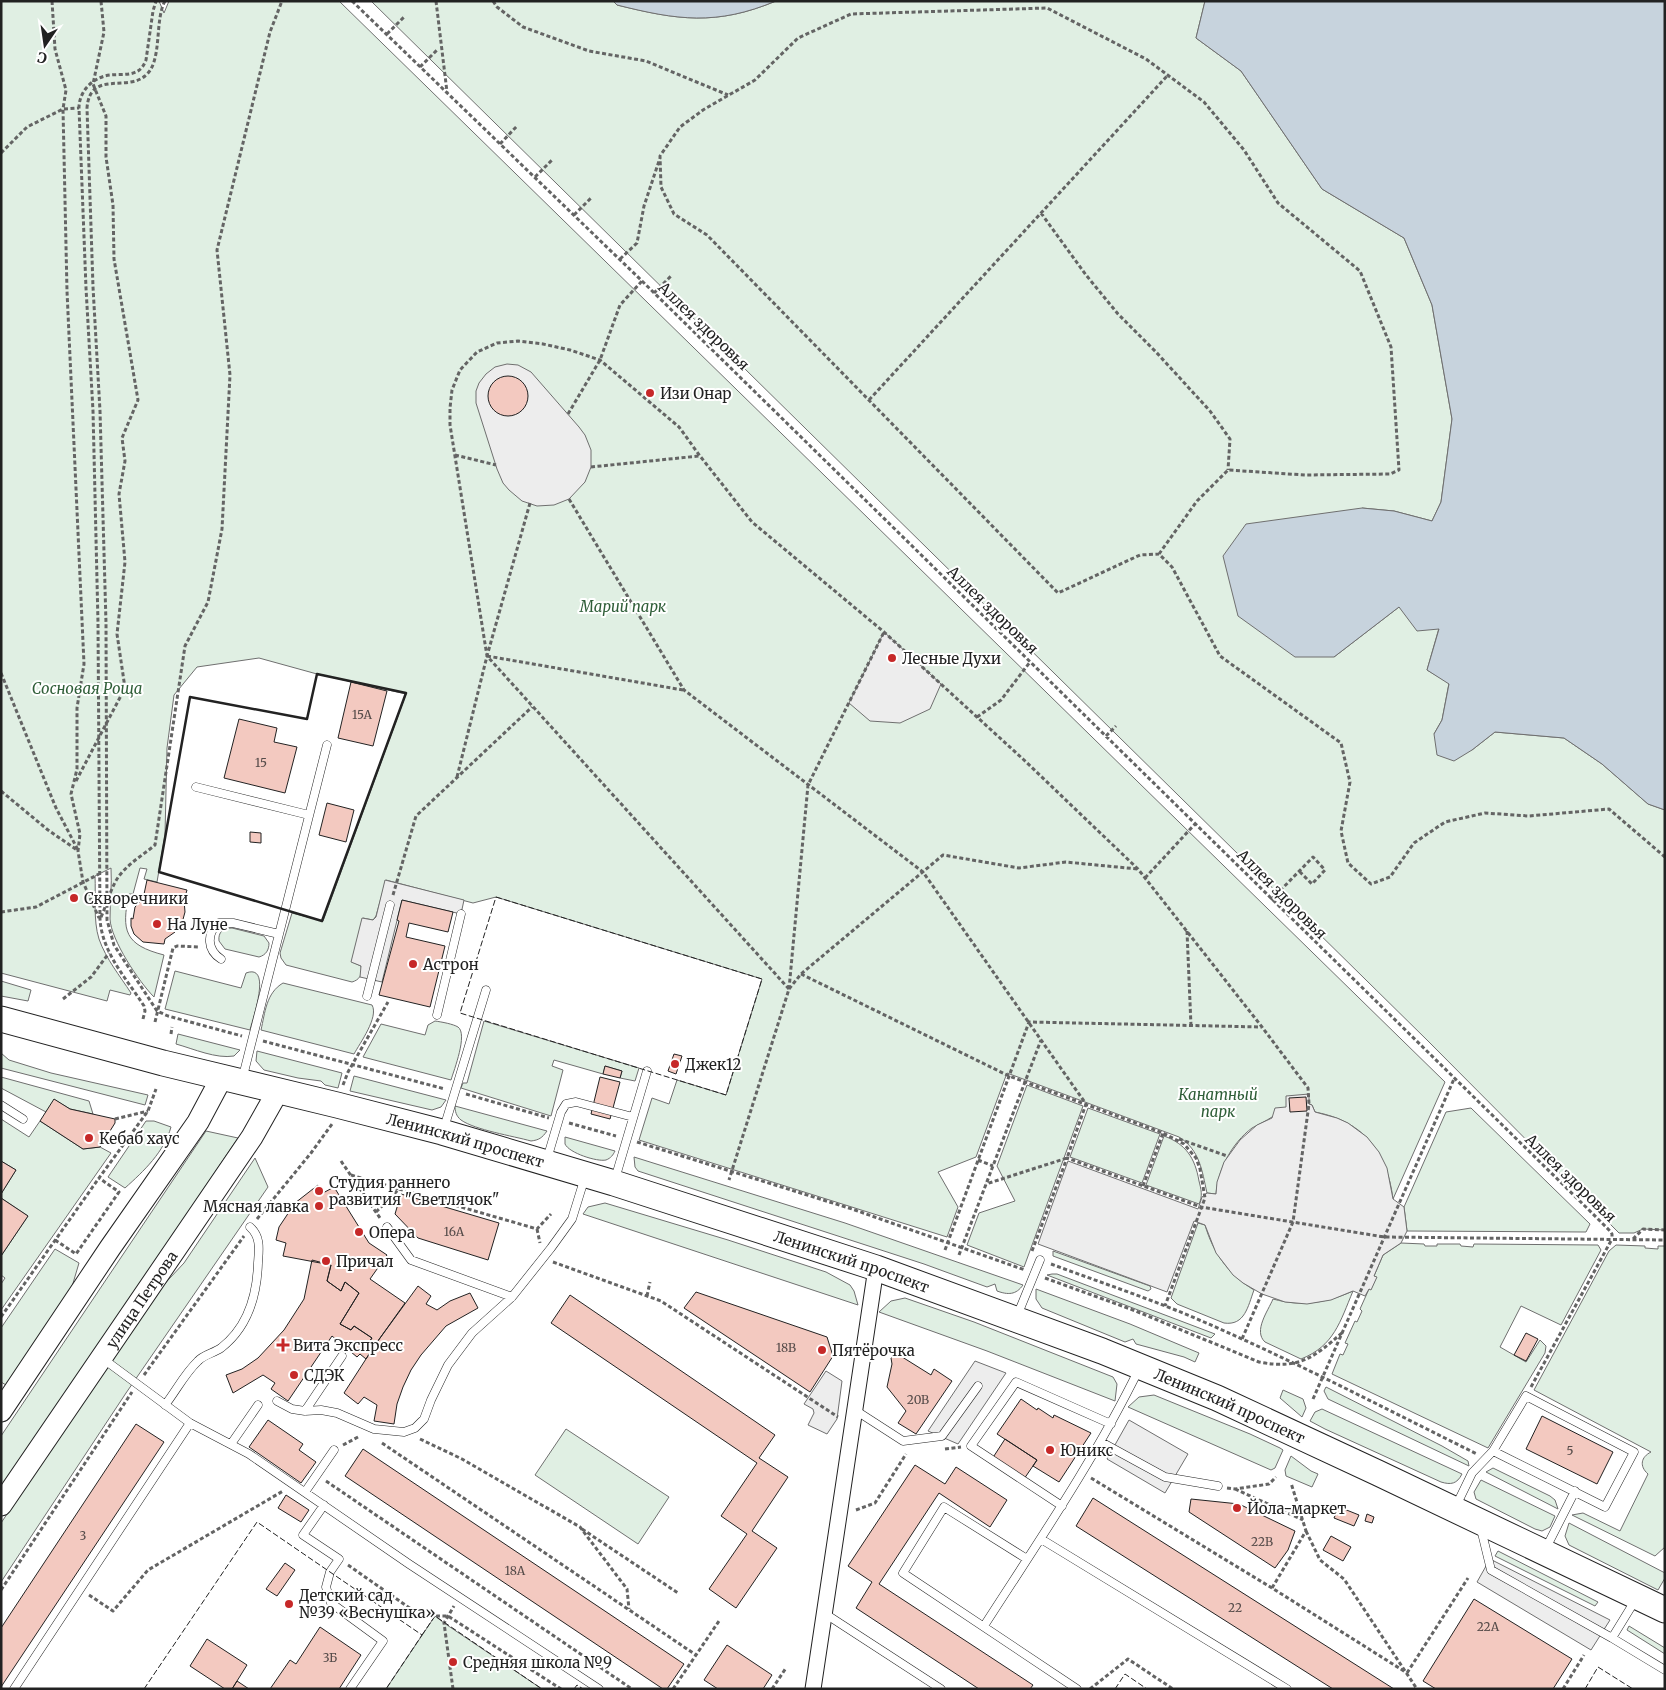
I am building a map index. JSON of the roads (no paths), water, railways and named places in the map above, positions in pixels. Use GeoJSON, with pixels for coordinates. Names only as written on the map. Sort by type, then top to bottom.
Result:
{"type":"FeatureCollection","features":[{"type":"Feature","properties":{"kind":"main road","name":"Ленинский проспект"},"geometry":{"type":"LineString","coordinates":[[1,1019],[40,1031],[442,1132],[586,1174],[876,1268],[1140,1366],[1217,1398],[1665,1610]]}},
{"type":"Feature","properties":{"kind":"main road"},"geometry":{"type":"LineString","coordinates":[[5,1399],[198,1122],[232,1080]]}},
{"type":"Feature","properties":{"kind":"main road","name":"улица Петрова"},"geometry":{"type":"LineString","coordinates":[[1,1505],[252,1137],[278,1091]]}},
{"type":"Feature","properties":{"kind":"street"},"geometry":{"type":"LineString","coordinates":[[813,1689],[876,1268]]}},
{"type":"Feature","properties":{"kind":"lane"},"geometry":{"type":"LineString","coordinates":[[232,1080],[252,1039],[327,745]]}},
{"type":"Feature","properties":{"kind":"lane"},"geometry":{"type":"LineString","coordinates":[[196,787],[309,815]]}},
{"type":"Feature","properties":{"kind":"lane"},"geometry":{"type":"LineString","coordinates":[[367,996],[390,905]]}},
{"type":"Feature","properties":{"kind":"lane"},"geometry":{"type":"LineString","coordinates":[[437,1015],[461,914]]}},
{"type":"Feature","properties":{"kind":"lane"},"geometry":{"type":"LineString","coordinates":[[221,959],[215,955],[210,947],[212,931],[219,923],[224,922],[279,934]]}},
{"type":"Feature","properties":{"kind":"lane"},"geometry":{"type":"LineString","coordinates":[[442,1132],[486,990]]}},
{"type":"Feature","properties":{"kind":"lane"},"geometry":{"type":"LineString","coordinates":[[614,1183],[647,1070]]}},
{"type":"Feature","properties":{"kind":"lane"},"geometry":{"type":"LineString","coordinates":[[546,1163],[558,1120],[563,1108],[570,1103],[576,1102],[633,1117]]}},
{"type":"Feature","properties":{"kind":"lane"},"geometry":{"type":"LineString","coordinates":[[1,1105],[23,1119]]}},
{"type":"Feature","properties":{"kind":"lane"},"geometry":{"type":"LineString","coordinates":[[277,1401],[292,1409],[305,1411],[321,1410],[337,1413],[370,1431],[404,1432],[416,1428],[424,1419],[448,1365],[472,1333],[512,1297],[544,1258],[572,1219],[586,1174]]}},
{"type":"Feature","properties":{"kind":"lane"},"geometry":{"type":"LineString","coordinates":[[165,1405],[199,1360],[215,1353],[229,1342],[240,1329],[248,1314],[254,1300],[257,1284],[259,1244],[257,1233],[250,1227]]}},
{"type":"Feature","properties":{"kind":"lane"},"geometry":{"type":"LineString","coordinates":[[387,1227],[411,1260],[512,1297]]}},
{"type":"Feature","properties":{"kind":"lane"},"geometry":{"type":"LineString","coordinates":[[1016,1319],[1040,1260]]}},
{"type":"Feature","properties":{"kind":"lane"},"geometry":{"type":"LineString","coordinates":[[305,1411],[342,1356]]}},
{"type":"Feature","properties":{"kind":"lane"},"geometry":{"type":"LineString","coordinates":[[102,1358],[190,1423],[250,1454],[460,1598],[599,1689]]}},
{"type":"Feature","properties":{"kind":"lane"},"geometry":{"type":"LineString","coordinates":[[984,1626],[1083,1473],[1111,1424],[1140,1366]]}},
{"type":"Feature","properties":{"kind":"lane"},"geometry":{"type":"LineString","coordinates":[[1062,1506],[971,1446],[1016,1382],[1111,1424]]}},
{"type":"Feature","properties":{"kind":"lane"},"geometry":{"type":"LineString","coordinates":[[855,1410],[903,1441],[942,1436],[978,1386]]}},
{"type":"Feature","properties":{"kind":"lane"},"geometry":{"type":"LineString","coordinates":[[1454,1510],[1472,1473],[1493,1451],[1526,1396],[1634,1452],[1605,1506],[1493,1451]]}},
{"type":"Feature","properties":{"kind":"lane"},"geometry":{"type":"LineString","coordinates":[[231,1444],[258,1405]]}},
{"type":"Feature","properties":{"kind":"lane"},"geometry":{"type":"LineString","coordinates":[[14,1689],[190,1423]]}},
{"type":"Feature","properties":{"kind":"lane"},"geometry":{"type":"LineString","coordinates":[[1100,1442],[1166,1477],[1218,1486]]}},
{"type":"Feature","properties":{"kind":"lane"},"geometry":{"type":"LineString","coordinates":[[305,1492],[334,1450]]}},
{"type":"Feature","properties":{"kind":"lane"},"geometry":{"type":"LineString","coordinates":[[1544,1552],[1575,1491]]}},
{"type":"Feature","properties":{"kind":"lane"},"geometry":{"type":"LineString","coordinates":[[324,1505],[303,1535],[339,1559],[330,1572],[326,1587],[331,1603],[384,1641],[350,1689]]}},
{"type":"Feature","properties":{"kind":"lane"},"geometry":{"type":"LineString","coordinates":[[1027,1559],[944,1506],[903,1572],[1077,1689]]}},
{"type":"Feature","properties":{"kind":"lane"},"geometry":{"type":"LineString","coordinates":[[1480,1522],[1491,1570],[1665,1670]]}},
{"type":"Feature","properties":{"kind":"lane"},"geometry":{"type":"LineString","coordinates":[[1041,1538],[1287,1689]]}},
{"type":"Feature","properties":{"kind":"lane"},"geometry":{"type":"LineString","coordinates":[[1612,1638],[1638,1597]]}},
{"type":"Feature","properties":{"kind":"lane"},"geometry":{"type":"LineString","coordinates":[[824,1613],[941,1689]]}},
{"type":"Feature","properties":{"kind":"place","name":"Изи Онар"},"geometry":{"type":"Point","coordinates":[650,393]}},
{"type":"Feature","properties":{"kind":"place","name":"Лесные Духи"},"geometry":{"type":"Point","coordinates":[892,658]}},
{"type":"Feature","properties":{"kind":"place","name":"Скворечники"},"geometry":{"type":"Point","coordinates":[74,898]}},
{"type":"Feature","properties":{"kind":"place","name":"На Луне"},"geometry":{"type":"Point","coordinates":[157,924]}},
{"type":"Feature","properties":{"kind":"place","name":"Астрон"},"geometry":{"type":"Point","coordinates":[413,964]}},
{"type":"Feature","properties":{"kind":"place","name":"Джек12"},"geometry":{"type":"Point","coordinates":[675,1064]}},
{"type":"Feature","properties":{"kind":"place","name":"Кебаб хаус"},"geometry":{"type":"Point","coordinates":[89,1138]}},
{"type":"Feature","properties":{"kind":"place","name":"Студия раннего развития \"Светлячок\""},"geometry":{"type":"Point","coordinates":[319,1191]}},
{"type":"Feature","properties":{"kind":"place","name":"Мясная лавка"},"geometry":{"type":"Point","coordinates":[319,1206]}},
{"type":"Feature","properties":{"kind":"place","name":"Опера"},"geometry":{"type":"Point","coordinates":[359,1232]}},
{"type":"Feature","properties":{"kind":"place","name":"Причал"},"geometry":{"type":"Point","coordinates":[326,1261]}},
{"type":"Feature","properties":{"kind":"place","name":"Вита Экспресс"},"geometry":{"type":"Point","coordinates":[283,1345]}},
{"type":"Feature","properties":{"kind":"place","name":"Пятёрочка"},"geometry":{"type":"Point","coordinates":[822,1350]}},
{"type":"Feature","properties":{"kind":"place","name":"СДЭК"},"geometry":{"type":"Point","coordinates":[294,1375]}},
{"type":"Feature","properties":{"kind":"place","name":"Юникс"},"geometry":{"type":"Point","coordinates":[1050,1450]}},
{"type":"Feature","properties":{"kind":"place","name":"Йола-маркет"},"geometry":{"type":"Point","coordinates":[1237,1508]}},
{"type":"Feature","properties":{"kind":"place","name":"Детский сад №39 «Веснушка»"},"geometry":{"type":"Point","coordinates":[289,1604]}},
{"type":"Feature","properties":{"kind":"place","name":"Средняя школа №9"},"geometry":{"type":"Point","coordinates":[453,1662]}},
{"type":"Feature","properties":{"kind":"park label","name":"Марий парк"},"geometry":{"type":"Point","coordinates":[623,606]}},
{"type":"Feature","properties":{"kind":"park label","name":"Сосновая Роща"},"geometry":{"type":"Point","coordinates":[87,688]}},
{"type":"Feature","properties":{"kind":"park label","name":"Канатный парк"},"geometry":{"type":"Point","coordinates":[1218,1102]}}]}
